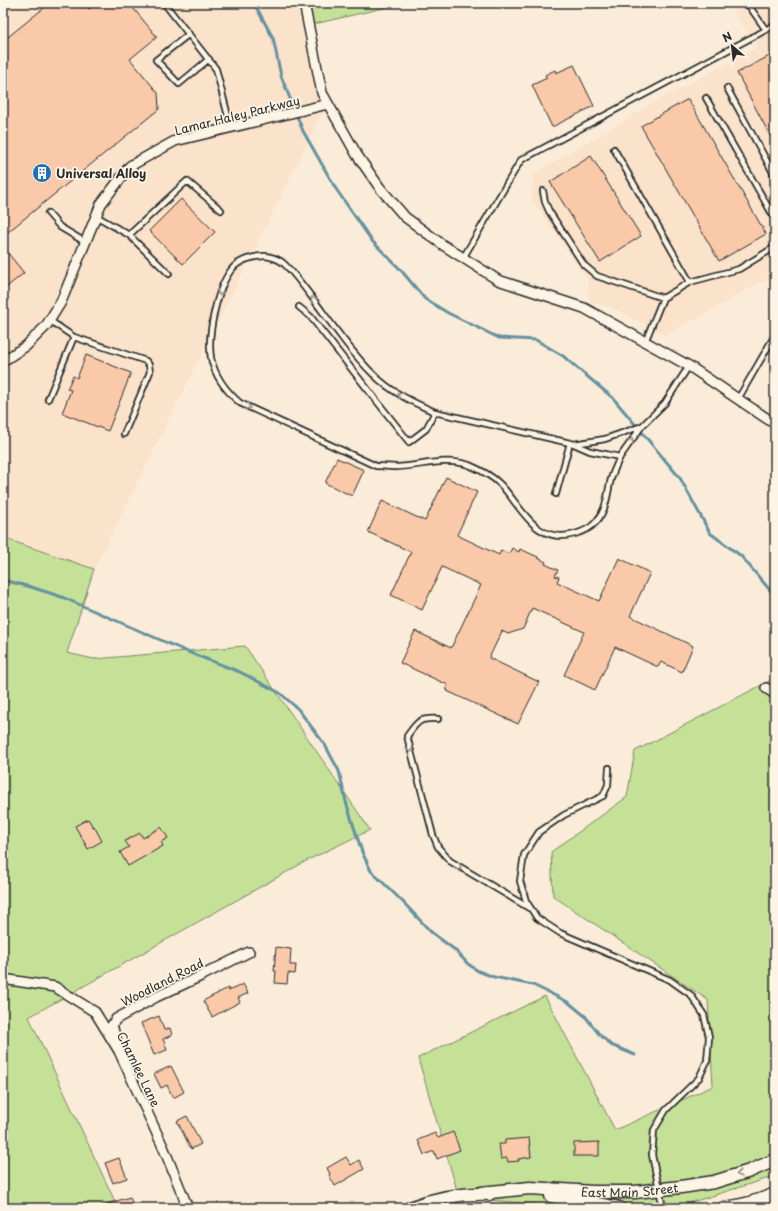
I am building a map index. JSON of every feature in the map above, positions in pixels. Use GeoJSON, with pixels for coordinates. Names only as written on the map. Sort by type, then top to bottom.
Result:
{"type":"FeatureCollection","features":[{"type":"Feature","properties":{"kind":"main road","name":"East Main Street"},"geometry":{"type":"LineString","coordinates":[[481,1193],[530,1188],[593,1192],[634,1192],[681,1187],[714,1182],[750,1171],[775,1160]]}},
{"type":"Feature","properties":{"kind":"main road","name":"East Main Street"},"geometry":{"type":"LineString","coordinates":[[410,1208],[427,1201],[470,1193],[557,1196],[619,1208]]}},
{"type":"Feature","properties":{"kind":"main road"},"geometry":{"type":"LineString","coordinates":[[724,1208],[766,1198],[775,1194]]}},
{"type":"Feature","properties":{"kind":"street"},"geometry":{"type":"LineString","coordinates":[[304,3],[322,93],[357,155],[380,188],[405,217],[443,245],[498,280],[584,308],[689,366],[775,424]]}},
{"type":"Feature","properties":{"kind":"street","name":"Lamar Haley Parkway"},"geometry":{"type":"LineString","coordinates":[[3,361],[26,346],[46,326],[61,302],[101,204],[130,166],[176,141],[328,104]]}},
{"type":"Feature","properties":{"kind":"street"},"geometry":{"type":"LineString","coordinates":[[766,688],[775,694]]}},
{"type":"Feature","properties":{"kind":"street","name":"Woodland Road"},"geometry":{"type":"LineString","coordinates":[[119,1051],[112,1025],[116,1019],[156,997],[249,952]]}},
{"type":"Feature","properties":{"kind":"street","name":"Chamlee Lane"},"geometry":{"type":"LineString","coordinates":[[3,979],[55,987],[95,1012],[119,1051],[164,1149],[188,1208]]}},
{"type":"Feature","properties":{"kind":"lane"},"geometry":{"type":"LineString","coordinates":[[164,3],[216,69],[231,128]]}},
{"type":"Feature","properties":{"kind":"lane"},"geometry":{"type":"LineString","coordinates":[[747,3],[766,30]]}},
{"type":"Feature","properties":{"kind":"lane"},"geometry":{"type":"LineString","coordinates":[[463,258],[520,160],[775,25]]}},
{"type":"Feature","properties":{"kind":"lane"},"geometry":{"type":"LineString","coordinates":[[189,34],[156,60],[179,84],[209,59]]}},
{"type":"Feature","properties":{"kind":"lane"},"geometry":{"type":"LineString","coordinates":[[727,88],[775,176]]}},
{"type":"Feature","properties":{"kind":"lane"},"geometry":{"type":"LineString","coordinates":[[706,98],[775,218]]}},
{"type":"Feature","properties":{"kind":"lane"},"geometry":{"type":"LineString","coordinates":[[614,149],[690,282]]}},
{"type":"Feature","properties":{"kind":"lane"},"geometry":{"type":"LineString","coordinates":[[129,235],[187,181],[221,210]]}},
{"type":"Feature","properties":{"kind":"lane"},"geometry":{"type":"LineString","coordinates":[[544,190],[545,202],[549,211],[584,265],[597,276],[663,298]]}},
{"type":"Feature","properties":{"kind":"lane"},"geometry":{"type":"LineString","coordinates":[[48,213],[60,227],[85,242]]}},
{"type":"Feature","properties":{"kind":"lane"},"geometry":{"type":"LineString","coordinates":[[96,216],[129,235],[169,274]]}},
{"type":"Feature","properties":{"kind":"lane"},"geometry":{"type":"LineString","coordinates":[[645,342],[663,298],[690,282],[739,269],[775,247]]}},
{"type":"Feature","properties":{"kind":"lane"},"geometry":{"type":"LineString","coordinates":[[620,457],[590,451],[572,444],[435,412],[411,402],[394,392],[374,375],[281,261],[265,256],[244,260],[232,268],[224,282],[214,311],[211,335],[211,358],[216,373],[228,392],[240,403],[376,466],[396,467],[443,461],[468,465],[485,472],[500,484],[523,514],[537,528],[552,535],[566,537],[583,532],[596,523],[605,505],[611,479],[620,457],[642,426],[665,403],[689,366]]}},
{"type":"Feature","properties":{"kind":"lane"},"geometry":{"type":"LineString","coordinates":[[299,307],[310,316],[409,442],[426,429],[435,412]]}},
{"type":"Feature","properties":{"kind":"lane"},"geometry":{"type":"LineString","coordinates":[[49,320],[74,337],[146,361],[149,365],[150,372],[124,434]]}},
{"type":"Feature","properties":{"kind":"lane"},"geometry":{"type":"LineString","coordinates":[[738,399],[775,335]]}},
{"type":"Feature","properties":{"kind":"lane"},"geometry":{"type":"LineString","coordinates":[[48,399],[74,337]]}},
{"type":"Feature","properties":{"kind":"lane"},"geometry":{"type":"LineString","coordinates":[[572,444],[605,439],[642,426]]}},
{"type":"Feature","properties":{"kind":"lane"},"geometry":{"type":"LineString","coordinates":[[556,494],[572,444]]}},
{"type":"Feature","properties":{"kind":"lane"},"geometry":{"type":"LineString","coordinates":[[438,718],[425,718],[415,724],[407,736],[432,835],[438,847],[450,861],[531,909]]}},
{"type":"Feature","properties":{"kind":"lane"},"geometry":{"type":"LineString","coordinates":[[609,768],[608,785],[603,796],[564,815],[539,832],[524,855],[520,881],[526,901],[537,918],[560,933],[670,980],[691,995],[704,1015],[709,1037],[707,1061],[699,1078],[666,1110],[654,1130],[652,1155],[662,1208]]}},
{"type":"Feature","properties":{"kind":"shaded area"},"geometry":{"type":"Polygon","coordinates":[[[3,3],[304,3],[331,96],[94,569],[3,538],[3,3]]]}},
{"type":"Feature","properties":{"kind":"shaded area"},"geometry":{"type":"Polygon","coordinates":[[[728,3],[775,3],[775,275],[666,335],[618,311],[590,301],[587,279],[531,198],[534,174],[657,101],[757,47],[728,3]]]}},
{"type":"Feature","properties":{"kind":"green space"},"geometry":{"type":"Polygon","coordinates":[[[304,3],[405,3],[310,25],[304,3]]]}},
{"type":"Feature","properties":{"kind":"green space"},"geometry":{"type":"Polygon","coordinates":[[[3,538],[94,569],[67,653],[94,659],[245,646],[370,830],[308,860],[29,1017],[118,1208],[3,1208],[3,538]]]}},
{"type":"Feature","properties":{"kind":"green space"},"geometry":{"type":"Polygon","coordinates":[[[775,678],[775,1176],[674,1208],[574,1208],[459,1197],[418,1058],[545,996],[615,1130],[713,1086],[708,1000],[553,896],[551,852],[627,797],[635,751],[775,678]]]}},
{"type":"Feature","properties":{"kind":"building","name":"Universal Alloy"},"geometry":{"type":"Polygon","coordinates":[[[50,3],[84,3],[89,9],[96,3],[129,3],[157,37],[130,59],[158,93],[159,109],[3,236],[3,41],[50,3]]]}},
{"type":"Feature","properties":{"kind":"building"},"geometry":{"type":"Polygon","coordinates":[[[775,53],[775,145],[737,73],[775,53]]]}},
{"type":"Feature","properties":{"kind":"building"},"geometry":{"type":"Polygon","coordinates":[[[574,65],[594,106],[552,127],[532,85],[547,78],[545,75],[555,70],[556,73],[574,65]]]}},
{"type":"Feature","properties":{"kind":"building"},"geometry":{"type":"Polygon","coordinates":[[[688,99],[766,234],[719,261],[641,126],[688,99]]]}},
{"type":"Feature","properties":{"kind":"building"},"geometry":{"type":"Polygon","coordinates":[[[591,156],[641,236],[600,262],[550,182],[591,156]]]}},
{"type":"Feature","properties":{"kind":"building"},"geometry":{"type":"Polygon","coordinates":[[[181,199],[215,232],[183,264],[149,231],[181,199]]]}},
{"type":"Feature","properties":{"kind":"building"},"geometry":{"type":"Polygon","coordinates":[[[3,247],[24,273],[3,290],[3,247]]]}},
{"type":"Feature","properties":{"kind":"building"},"geometry":{"type":"Polygon","coordinates":[[[86,355],[131,373],[108,431],[62,413],[71,390],[67,389],[73,376],[77,378],[86,355]]]}},
{"type":"Feature","properties":{"kind":"building"},"geometry":{"type":"Polygon","coordinates":[[[337,458],[364,470],[352,496],[325,483],[337,458]]]}},
{"type":"Feature","properties":{"kind":"building"},"geometry":{"type":"Polygon","coordinates":[[[446,477],[477,492],[457,535],[499,555],[501,550],[509,554],[512,548],[519,552],[520,549],[538,557],[546,562],[545,564],[558,570],[555,576],[559,577],[557,582],[599,601],[619,558],[650,573],[630,616],[693,646],[682,672],[661,662],[658,667],[615,647],[595,690],[564,675],[584,632],[532,608],[523,629],[508,634],[502,631],[489,658],[539,682],[518,724],[447,691],[448,690],[446,689],[448,685],[400,663],[415,631],[451,648],[481,585],[442,567],[422,610],[391,595],[411,552],[368,532],[382,501],[425,521],[446,477]]]}},
{"type":"Feature","properties":{"kind":"building"},"geometry":{"type":"Polygon","coordinates":[[[88,819],[93,827],[94,826],[102,841],[88,849],[75,826],[88,819]]]}},
{"type":"Feature","properties":{"kind":"building"},"geometry":{"type":"Polygon","coordinates":[[[161,827],[168,838],[161,842],[163,846],[128,866],[120,852],[129,847],[125,841],[140,833],[143,838],[161,827]]]}},
{"type":"Feature","properties":{"kind":"building"},"geometry":{"type":"Polygon","coordinates":[[[276,947],[291,949],[290,965],[296,965],[295,974],[288,973],[287,984],[275,983],[276,971],[274,971],[276,947]]]}},
{"type":"Feature","properties":{"kind":"building"},"geometry":{"type":"Polygon","coordinates":[[[243,984],[248,993],[238,998],[240,1002],[212,1017],[203,1001],[228,988],[229,991],[243,984]]]}},
{"type":"Feature","properties":{"kind":"building"},"geometry":{"type":"Polygon","coordinates":[[[159,1016],[164,1030],[170,1028],[172,1035],[163,1039],[167,1050],[154,1055],[141,1023],[159,1016]]]}},
{"type":"Feature","properties":{"kind":"building"},"geometry":{"type":"Polygon","coordinates":[[[171,1066],[184,1092],[173,1098],[167,1085],[161,1088],[154,1074],[171,1066]]]}},
{"type":"Feature","properties":{"kind":"building"},"geometry":{"type":"Polygon","coordinates":[[[187,1116],[201,1144],[191,1149],[177,1121],[187,1116]]]}},
{"type":"Feature","properties":{"kind":"building"},"geometry":{"type":"Polygon","coordinates":[[[453,1132],[460,1150],[437,1159],[434,1151],[424,1155],[418,1140],[435,1133],[438,1138],[453,1132]]]}},
{"type":"Feature","properties":{"kind":"building"},"geometry":{"type":"Polygon","coordinates":[[[529,1138],[531,1157],[518,1159],[519,1161],[508,1162],[507,1158],[501,1159],[499,1144],[505,1144],[505,1140],[529,1138]]]}},
{"type":"Feature","properties":{"kind":"building"},"geometry":{"type":"Polygon","coordinates":[[[599,1142],[599,1156],[574,1156],[574,1143],[599,1142]]]}},
{"type":"Feature","properties":{"kind":"building"},"geometry":{"type":"Polygon","coordinates":[[[346,1157],[351,1165],[359,1160],[364,1169],[335,1186],[327,1168],[346,1157]]]}},
{"type":"Feature","properties":{"kind":"building"},"geometry":{"type":"Polygon","coordinates":[[[119,1158],[127,1178],[113,1183],[105,1163],[119,1158]]]}},
{"type":"Feature","properties":{"kind":"building"},"geometry":{"type":"Polygon","coordinates":[[[130,1197],[134,1208],[100,1208],[100,1206],[130,1197]]]}},
{"type":"Feature","properties":{"kind":"waterway"},"geometry":{"type":"LineString","coordinates":[[254,3],[273,38],[281,76],[303,131],[336,189],[372,241],[400,269],[425,299],[448,313],[499,338],[536,340],[563,356],[613,398],[680,478],[710,533],[741,556],[775,596]]}},
{"type":"Feature","properties":{"kind":"waterway"},"geometry":{"type":"LineString","coordinates":[[3,580],[62,597],[188,652],[240,672],[280,693],[298,709],[325,745],[339,771],[346,802],[362,852],[371,871],[431,932],[455,950],[468,964],[478,971],[494,977],[533,985],[568,1002],[585,1016],[599,1034],[611,1045],[635,1055]]}},
{"type":"Feature","properties":{"kind":"place","name":"Universal Alloy"},"geometry":{"type":"Point","coordinates":[42,173]}}]}
